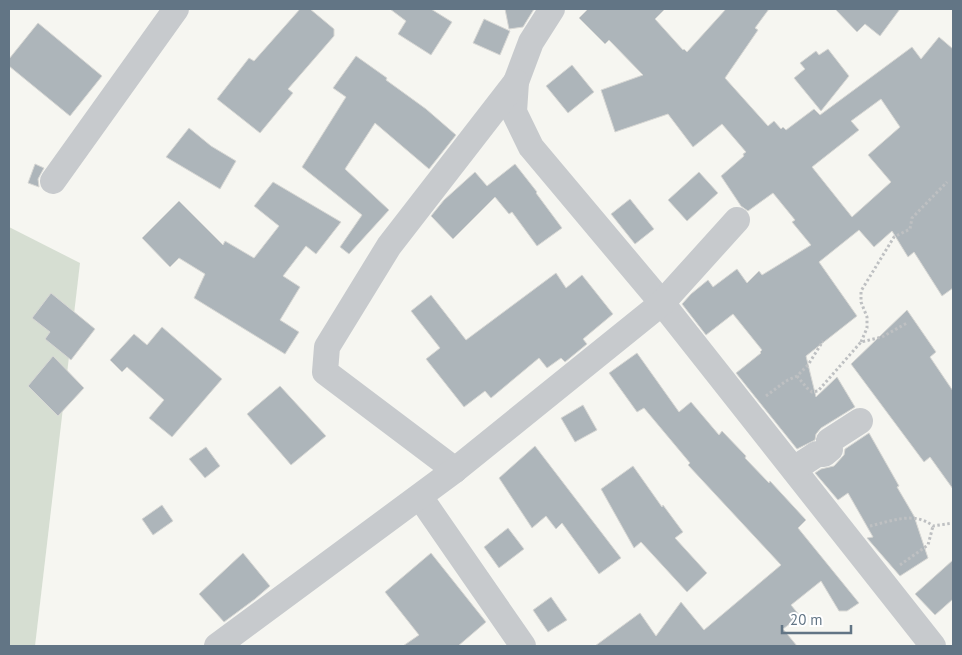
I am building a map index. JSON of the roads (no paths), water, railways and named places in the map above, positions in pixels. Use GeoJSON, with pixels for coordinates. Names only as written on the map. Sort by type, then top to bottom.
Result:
{"type":"FeatureCollection","features":[{"type":"Feature","properties":{"kind":"street"},"geometry":{"type":"LineString","coordinates":[[53,181],[176,9]]}},
{"type":"Feature","properties":{"kind":"street"},"geometry":{"type":"LineString","coordinates":[[552,9],[531,42],[516,82],[514,112],[531,147],[662,303],[934,646]]}},
{"type":"Feature","properties":{"kind":"street"},"geometry":{"type":"LineString","coordinates":[[455,470],[325,372],[326,347],[389,246],[516,82]]}},
{"type":"Feature","properties":{"kind":"street"},"geometry":{"type":"LineString","coordinates":[[217,646],[420,497],[662,303],[737,220]]}},
{"type":"Feature","properties":{"kind":"street"},"geometry":{"type":"LineString","coordinates":[[794,468],[818,454],[824,454],[830,450],[829,440],[860,421]]}},
{"type":"Feature","properties":{"kind":"street"},"geometry":{"type":"LineString","coordinates":[[420,497],[523,646]]}}]}
